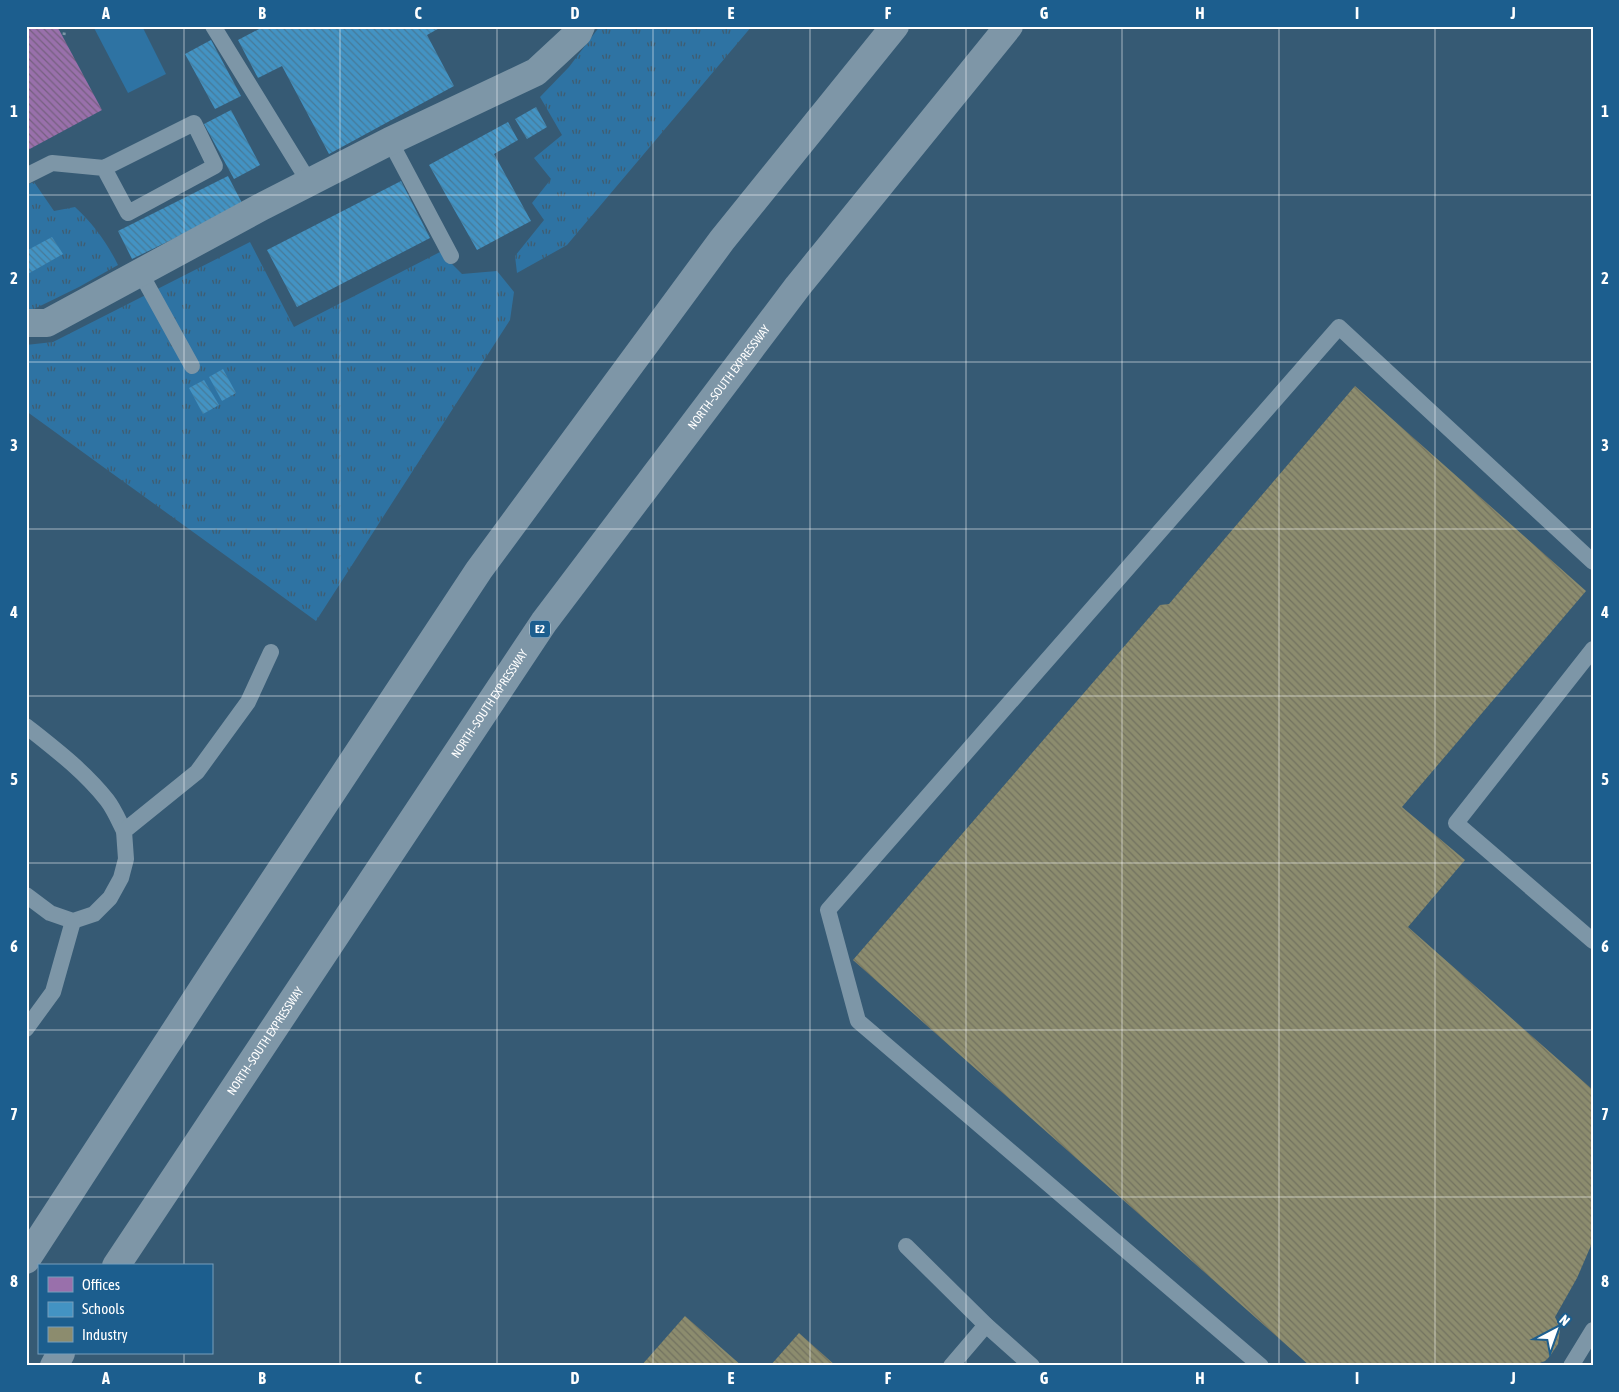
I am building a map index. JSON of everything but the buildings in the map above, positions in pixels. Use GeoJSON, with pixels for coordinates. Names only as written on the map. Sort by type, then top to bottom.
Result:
{"type":"FeatureCollection","features":[{"type":"Feature","properties":{"kind":"highway"},"geometry":{"type":"LineString","coordinates":[[26,1260],[479,570],[722,240],[895,26]]}},
{"type":"Feature","properties":{"kind":"highway","name":"NORTH–SOUTH EXPRESSWAY"},"geometry":{"type":"LineString","coordinates":[[117,1264],[544,622],[798,286],[1009,26]]}},
{"type":"Feature","properties":{"kind":"highway"},"geometry":{"type":"LineString","coordinates":[[54,1366],[60,1354]]}},
{"type":"Feature","properties":{"kind":"street"},"geometry":{"type":"LineString","coordinates":[[26,323],[47,323],[310,182],[390,141],[536,72],[578,33],[581,26]]}},
{"type":"Feature","properties":{"kind":"lane"},"geometry":{"type":"LineString","coordinates":[[213,26],[310,182]]}},
{"type":"Feature","properties":{"kind":"lane"},"geometry":{"type":"LineString","coordinates":[[26,176],[52,164],[104,168],[194,123],[215,166],[128,213],[104,168]]}},
{"type":"Feature","properties":{"kind":"lane"},"geometry":{"type":"LineString","coordinates":[[390,141],[451,256]]}},
{"type":"Feature","properties":{"kind":"lane"},"geometry":{"type":"LineString","coordinates":[[140,272],[192,366]]}},
{"type":"Feature","properties":{"kind":"lane"},"geometry":{"type":"LineString","coordinates":[[1261,1366],[858,1021],[828,910],[1339,327],[1593,562]]}},
{"type":"Feature","properties":{"kind":"lane"},"geometry":{"type":"LineString","coordinates":[[1593,649],[1456,823],[1593,941]]}},
{"type":"Feature","properties":{"kind":"lane"},"geometry":{"type":"LineString","coordinates":[[124,831],[197,772],[248,702],[271,652]]}},
{"type":"Feature","properties":{"kind":"lane"},"geometry":{"type":"LineString","coordinates":[[26,726],[65,756],[87,777],[108,802],[124,831],[126,859],[121,878],[110,898],[94,914],[72,921],[50,913],[26,895]]}},
{"type":"Feature","properties":{"kind":"lane"},"geometry":{"type":"LineString","coordinates":[[26,1029],[53,992],[72,921]]}},
{"type":"Feature","properties":{"kind":"lane"},"geometry":{"type":"LineString","coordinates":[[906,1246],[986,1325],[1032,1366]]}},
{"type":"Feature","properties":{"kind":"lane"},"geometry":{"type":"LineString","coordinates":[[951,1366],[986,1325]]}},
{"type":"Feature","properties":{"kind":"lane"},"geometry":{"type":"LineString","coordinates":[[1571,1366],[1593,1330]]}},
{"type":"Feature","properties":{"kind":"path"},"geometry":{"type":"LineString","coordinates":[[64,35],[65,26]]}},
{"type":"Feature","properties":{"kind":"green space"},"geometry":{"type":"Polygon","coordinates":[[[93,26],[142,26],[166,74],[128,93],[93,26]]]}},
{"type":"Feature","properties":{"kind":"green space"},"geometry":{"type":"Polygon","coordinates":[[[600,26],[752,26],[567,245],[517,273],[515,256],[544,220],[532,203],[551,179],[534,158],[562,135],[540,97],[569,67],[600,26]]]}},
{"type":"Feature","properties":{"kind":"green space"},"geometry":{"type":"Polygon","coordinates":[[[34,182],[54,211],[75,207],[94,227],[118,265],[79,287],[26,311],[26,185],[34,182]]]}},
{"type":"Feature","properties":{"kind":"green space"},"geometry":{"type":"Polygon","coordinates":[[[250,242],[294,327],[440,252],[462,274],[497,271],[514,292],[510,320],[316,621],[26,411],[26,345],[53,342],[250,242]]]}}]}
